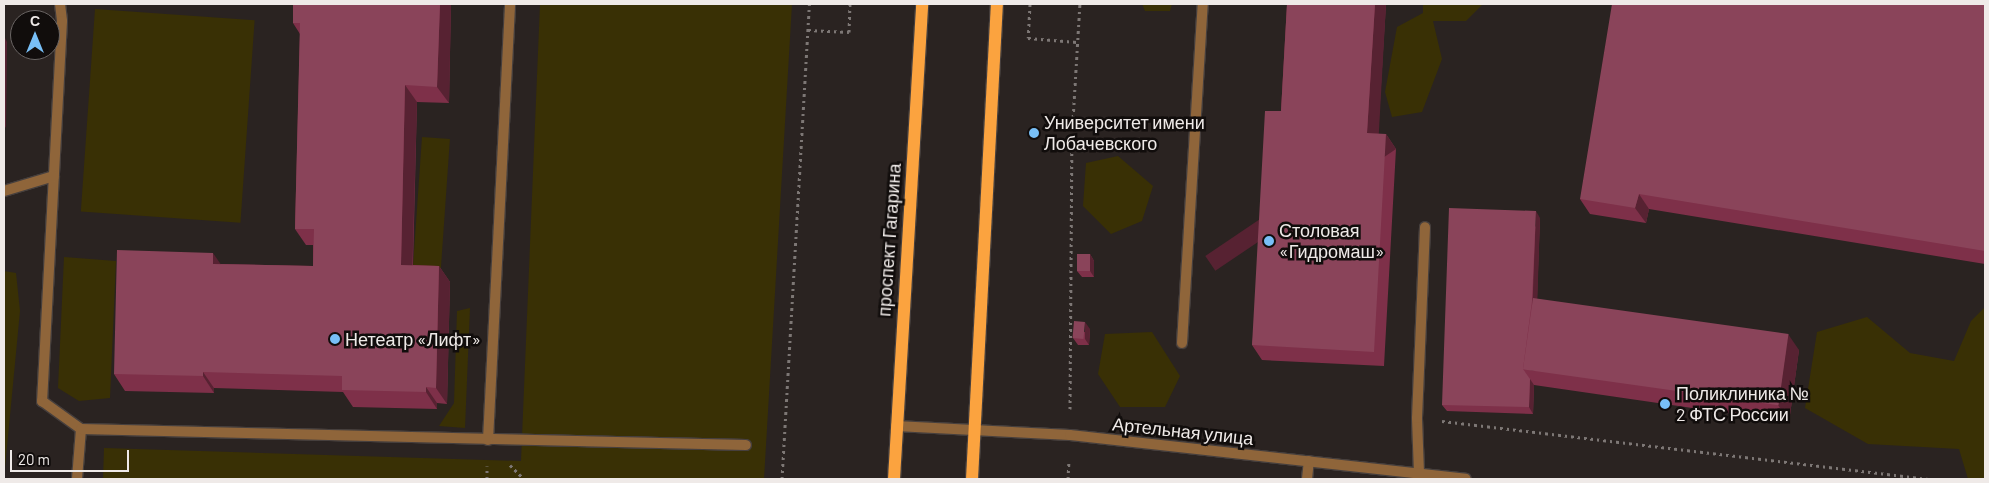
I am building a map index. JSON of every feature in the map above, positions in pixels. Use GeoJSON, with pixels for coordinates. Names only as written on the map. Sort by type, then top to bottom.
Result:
{"type":"FeatureCollection","features":[{"type":"Feature","properties":{"kind":"main road","name":"проспект Гагарина"},"geometry":{"type":"LineString","coordinates":[[894,479],[922,4]]}},
{"type":"Feature","properties":{"kind":"main road"},"geometry":{"type":"LineString","coordinates":[[972,479],[997,4]]}},
{"type":"Feature","properties":{"kind":"street"},"geometry":{"type":"LineString","coordinates":[[60,4],[54,176],[42,401],[81,429],[746,445]]}},
{"type":"Feature","properties":{"kind":"street"},"geometry":{"type":"LineString","coordinates":[[488,440],[510,4]]}},
{"type":"Feature","properties":{"kind":"street"},"geometry":{"type":"LineString","coordinates":[[1182,343],[1203,4]]}},
{"type":"Feature","properties":{"kind":"street"},"geometry":{"type":"LineString","coordinates":[[4,191],[54,176]]}},
{"type":"Feature","properties":{"kind":"street"},"geometry":{"type":"LineString","coordinates":[[1419,472],[1417,418],[1425,227]]}},
{"type":"Feature","properties":{"kind":"street","name":"Артельная улица"},"geometry":{"type":"LineString","coordinates":[[896,426],[1070,435],[1419,472],[1439,477],[1466,479]]}},
{"type":"Feature","properties":{"kind":"street"},"geometry":{"type":"LineString","coordinates":[[77,479],[81,429]]}},
{"type":"Feature","properties":{"kind":"street"},"geometry":{"type":"LineString","coordinates":[[1306,479],[1310,461]]}},
{"type":"Feature","properties":{"kind":"path"},"geometry":{"type":"LineString","coordinates":[[782,479],[809,4]]}},
{"type":"Feature","properties":{"kind":"path"},"geometry":{"type":"LineString","coordinates":[[808,30],[849,32],[850,4]]}},
{"type":"Feature","properties":{"kind":"path"},"geometry":{"type":"LineString","coordinates":[[1030,4],[1028,38],[1077,42]]}},
{"type":"Feature","properties":{"kind":"path"},"geometry":{"type":"LineString","coordinates":[[1068,479],[1072,137],[1080,4]]}},
{"type":"Feature","properties":{"kind":"path"},"geometry":{"type":"LineString","coordinates":[[1417,418],[1931,479]]}},
{"type":"Feature","properties":{"kind":"shaded area"},"geometry":{"type":"Polygon","coordinates":[[[540,4],[792,4],[764,479],[103,479],[104,448],[521,461],[540,4]]]}},
{"type":"Feature","properties":{"kind":"shaded area"},"geometry":{"type":"Polygon","coordinates":[[[1142,4],[1172,4],[1170,11],[1145,11],[1142,4]]]}},
{"type":"Feature","properties":{"kind":"shaded area"},"geometry":{"type":"Polygon","coordinates":[[[1423,4],[1483,4],[1466,21],[1433,21],[1442,59],[1422,112],[1392,117],[1385,92],[1397,27],[1423,13],[1423,4]]]}},
{"type":"Feature","properties":{"kind":"shaded area"},"geometry":{"type":"Polygon","coordinates":[[[95,9],[255,20],[240,223],[81,212],[95,9]]]}},
{"type":"Feature","properties":{"kind":"shaded area"},"geometry":{"type":"Polygon","coordinates":[[[422,137],[450,139],[440,276],[412,274],[422,137]]]}},
{"type":"Feature","properties":{"kind":"shaded area"},"geometry":{"type":"Polygon","coordinates":[[[1118,156],[1153,186],[1142,221],[1111,234],[1083,206],[1086,163],[1118,156]]]}},
{"type":"Feature","properties":{"kind":"shaded area"},"geometry":{"type":"Polygon","coordinates":[[[64,257],[116,261],[110,398],[79,401],[58,388],[64,257]]]}},
{"type":"Feature","properties":{"kind":"shaded area"},"geometry":{"type":"Polygon","coordinates":[[[4,271],[16,273],[20,311],[4,478],[4,271]]]}},
{"type":"Feature","properties":{"kind":"shaded area"},"geometry":{"type":"Polygon","coordinates":[[[1985,307],[1985,479],[1968,479],[1959,449],[1868,444],[1805,408],[1817,332],[1867,317],[1910,353],[1954,361],[1971,321],[1985,307]]]}},
{"type":"Feature","properties":{"kind":"shaded area"},"geometry":{"type":"Polygon","coordinates":[[[470,308],[465,428],[439,426],[454,403],[457,311],[470,308]]]}},
{"type":"Feature","properties":{"kind":"shaded area"},"geometry":{"type":"Polygon","coordinates":[[[1152,332],[1180,376],[1165,407],[1120,407],[1098,374],[1105,334],[1152,332]]]}},
{"type":"Feature","properties":{"kind":"building"},"geometry":{"type":"Polygon","coordinates":[[[293,4],[440,4],[437,87],[405,85],[401,265],[439,266],[436,388],[426,387],[426,392],[342,390],[342,376],[203,372],[203,376],[114,374],[117,250],[213,253],[213,264],[313,266],[314,229],[295,229],[300,23],[293,23],[293,4]]]}},
{"type":"Feature","properties":{"kind":"building"},"geometry":{"type":"Polygon","coordinates":[[[1287,4],[1375,4],[1367,133],[1386,134],[1374,352],[1252,345],[1265,111],[1281,111],[1287,4]]]}},
{"type":"Feature","properties":{"kind":"building"},"geometry":{"type":"Polygon","coordinates":[[[1612,4],[1985,4],[1985,251],[1639,194],[1635,208],[1580,199],[1612,4]]]}},
{"type":"Feature","properties":{"kind":"building"},"geometry":{"type":"Polygon","coordinates":[[[1449,208],[1536,211],[1532,301],[1523,369],[1530,379],[1529,407],[1442,405],[1449,208]]]}},
{"type":"Feature","properties":{"kind":"building"},"geometry":{"type":"Polygon","coordinates":[[[1077,254],[1090,254],[1090,271],[1077,271],[1077,254]]]}},
{"type":"Feature","properties":{"kind":"building"},"geometry":{"type":"Polygon","coordinates":[[[1533,298],[1788,334],[1778,405],[1523,369],[1533,298]]]}},
{"type":"Feature","properties":{"kind":"building"},"geometry":{"type":"Polygon","coordinates":[[[1074,321],[1085,322],[1083,339],[1073,338],[1074,321]]]}},
{"type":"Feature","properties":{"kind":"place","name":"Университет имени Лобачевского"},"geometry":{"type":"Point","coordinates":[1034,133]}},
{"type":"Feature","properties":{"kind":"place","name":"Столовая «Гидромаш»"},"geometry":{"type":"Point","coordinates":[1269,241]}},
{"type":"Feature","properties":{"kind":"place","name":"Нетеатр «Лифт»"},"geometry":{"type":"Point","coordinates":[335,339]}},
{"type":"Feature","properties":{"kind":"place","name":"Поликлиника № 2 ФТС России"},"geometry":{"type":"Point","coordinates":[1665,404]}}]}
